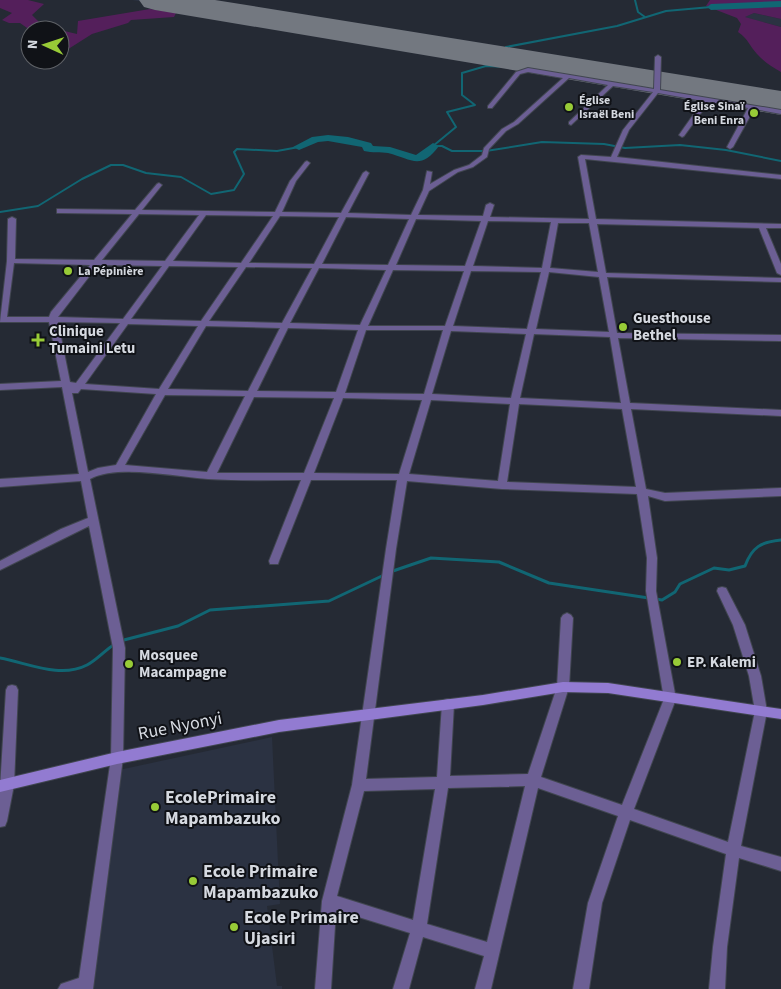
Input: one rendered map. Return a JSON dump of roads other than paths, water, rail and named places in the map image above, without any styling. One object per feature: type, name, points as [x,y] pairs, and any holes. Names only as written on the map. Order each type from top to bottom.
[{"type":"street","points":[[613,159],[626,130],[657,91],[658,57]]},
{"type":"street","points":[[490,107],[521,72],[534,70],[781,112]]},
{"type":"street","points":[[426,190],[456,171],[471,166],[486,156],[486,150],[504,130],[516,123],[568,76]]},
{"type":"street","points":[[572,123],[612,84]]},
{"type":"street","points":[[682,135],[707,100]]},
{"type":"street","points":[[730,147],[752,107]]},
{"type":"street","points":[[580,989],[595,903],[626,813],[670,699],[651,590],[652,558],[641,491],[580,157],[781,177]]},
{"type":"street","points":[[119,468],[162,392],[204,324],[277,216],[293,182],[307,163]]},
{"type":"street","points":[[274,561],[339,396],[363,328],[415,218],[426,190],[429,172]]},
{"type":"street","points":[[210,476],[251,393],[366,173]]},
{"type":"street","points":[[66,989],[85,987],[117,758],[118,643],[86,477],[64,384],[53,319],[54,314],[95,262],[159,185]]},
{"type":"street","points":[[323,989],[329,901],[359,785],[387,576],[403,477],[448,328],[490,205]]},
{"type":"street","points":[[60,212],[277,216],[345,215],[781,226]]},
{"type":"street","points":[[69,403],[78,386],[203,214]]},
{"type":"street","points":[[12,219],[11,257],[2,320],[53,319],[363,328],[448,328],[613,335],[781,338]]},
{"type":"street","points":[[502,485],[515,401],[530,331],[547,270],[555,220]]},
{"type":"street","points":[[762,226],[781,273]]},
{"type":"street","points":[[0,253],[11,257],[167,265],[547,270],[602,275],[781,280]]},
{"type":"street","points":[[0,387],[64,384],[162,392],[426,397],[781,413]]},
{"type":"street","points":[[0,484],[86,477],[98,472],[119,468],[210,476],[403,477],[502,485],[641,491],[665,497],[781,492]]},
{"type":"street","points":[[0,566],[65,532],[93,520]]},
{"type":"street","points":[[717,989],[720,948],[733,850],[761,711],[755,676],[739,625],[722,591]]},
{"type":"street","points":[[483,989],[533,780],[563,687],[567,618]]},
{"type":"street","name":"Rue Nyonyi","points":[[4,786],[117,758],[279,726],[563,687],[608,688],[670,699],[781,714]]},
{"type":"street","points":[[0,821],[12,690]]},
{"type":"street","points":[[401,989],[419,927],[443,781],[448,704]]},
{"type":"street","points":[[359,785],[443,781],[533,780],[733,850],[781,864]]},
{"type":"street","points":[[329,901],[419,927],[492,951]]},
{"type":"waterway","points":[[635,0],[638,12],[645,17]]},
{"type":"waterway","points":[[711,7],[781,4]]},
{"type":"waterway","points":[[506,47],[617,26],[666,11],[711,7]]},
{"type":"waterway","points":[[433,146],[456,127],[447,112],[475,105],[462,95],[462,73],[486,66],[529,68]]},
{"type":"waterway","points":[[299,147],[316,139],[328,138],[348,140],[367,145],[368,149],[390,150],[407,157],[416,158],[423,156],[433,146]]},
{"type":"waterway","points":[[434,146],[442,146],[452,151],[486,151],[542,142],[604,144],[625,148],[680,145],[726,150],[781,161]]},
{"type":"waterway","points":[[0,212],[38,206],[82,179],[111,165],[123,165],[146,173],[181,177],[211,194],[234,190],[244,174],[234,152],[237,149],[277,151],[299,147]]},
{"type":"waterway","points":[[390,572],[431,558],[499,562],[549,583],[662,600],[675,592],[680,584],[714,568],[729,570],[745,566],[751,554],[758,547],[768,542],[781,540]]},
{"type":"waterway","points":[[120,641],[178,626],[210,610],[329,601],[384,575]]},
{"type":"waterway","points":[[0,658],[44,669],[66,671],[87,665],[115,644]]},
{"type":"place","name":"Église Israël Beni","points":[[569,107]]},
{"type":"place","name":"Église Sinaï Beni Enra","points":[[754,113]]},
{"type":"place","name":"La Pépinière","points":[[68,271]]},
{"type":"place","name":"Guesthouse Bethel","points":[[623,327]]},
{"type":"place","name":"Clinique Tumaini Letu","points":[[38,340]]},
{"type":"place","name":"EP. Kalemi","points":[[677,662]]},
{"type":"place","name":"Mosquee Macampagne","points":[[129,664]]},
{"type":"place","name":"EcolePrimaire Mapambazuko","points":[[155,807]]},
{"type":"place","name":"Ecole Primaire Mapambazuko","points":[[193,881]]},
{"type":"place","name":"Ecole Primaire Ujasiri","points":[[234,927]]}]
